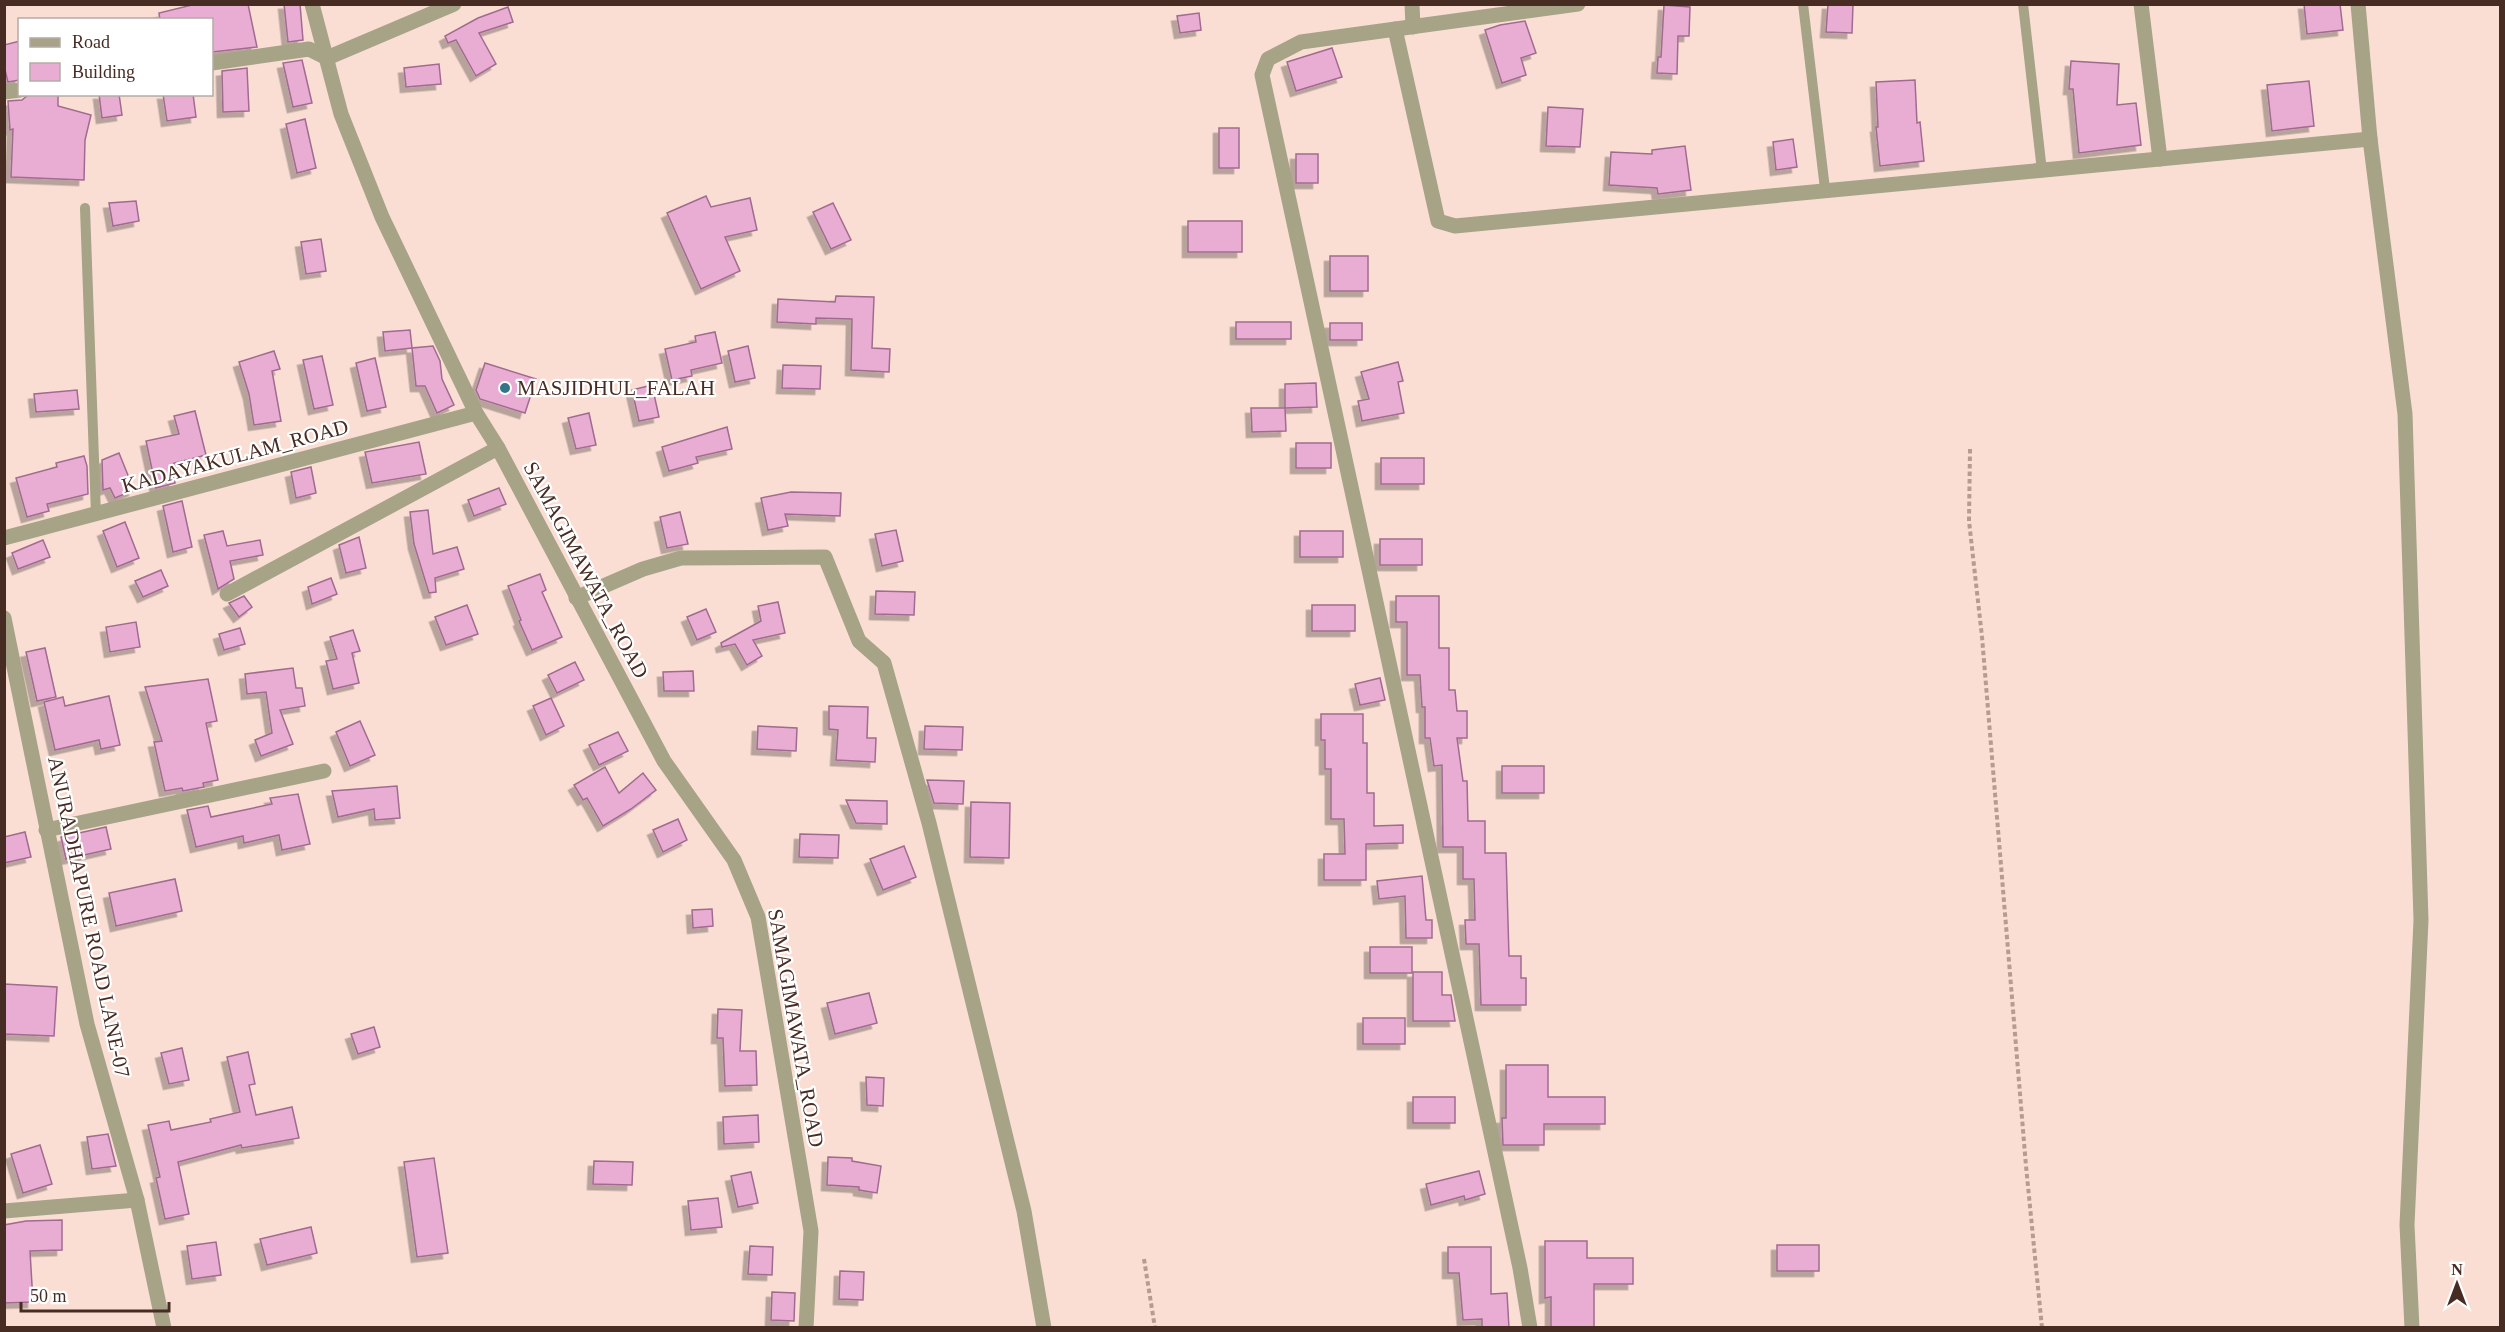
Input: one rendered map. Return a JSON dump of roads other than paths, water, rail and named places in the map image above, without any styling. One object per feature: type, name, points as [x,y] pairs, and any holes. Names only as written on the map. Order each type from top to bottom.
[{"type":"street","name":"SAMAGIMAWATA_ROAD","points":[[312,4],[341,114],[381,217],[476,413],[498,448],[664,761],[734,860],[758,917],[811,1231],[806,1328]]},
{"type":"street","points":[[213,63],[309,49],[327,58],[454,4]]},
{"type":"street","points":[[1412,4],[1413,27]]},
{"type":"street","points":[[1530,1328],[1520,1268],[1262,75],[1268,59],[1301,42],[1578,4]]},
{"type":"street","points":[[2141,4],[2160,159]]},
{"type":"street","points":[[2358,4],[2370,139],[2406,426],[2421,920],[2407,1225],[2412,1328]]},
{"type":"street","points":[[1395,29],[1438,221],[1455,226],[1703,204],[1825,189],[2042,171],[2370,139]]},
{"type":"street","name":"KADAYAKULAM_ROAD","points":[[4,538],[476,413]]},
{"type":"street","points":[[227,594],[498,448]]},
{"type":"street","points":[[576,598],[643,569],[681,558],[825,557],[859,641],[884,663],[926,812],[1024,1211],[1044,1328]]},
{"type":"street","name":"ANURADHAPURE ROAD LANE-07","points":[[4,618],[14,656],[46,830],[87,1024],[137,1200],[164,1328]]},
{"type":"street","points":[[46,830],[324,771]]},
{"type":"street","points":[[4,1211],[137,1200]]},
{"type":"lane","points":[[1803,4],[1825,189]]},
{"type":"lane","points":[[2023,4],[2042,171]]},
{"type":"lane","points":[[85,208],[96,515]]},
{"type":"place","name":"MASJIDHUL_FALAH","points":[[505,388]]}]
